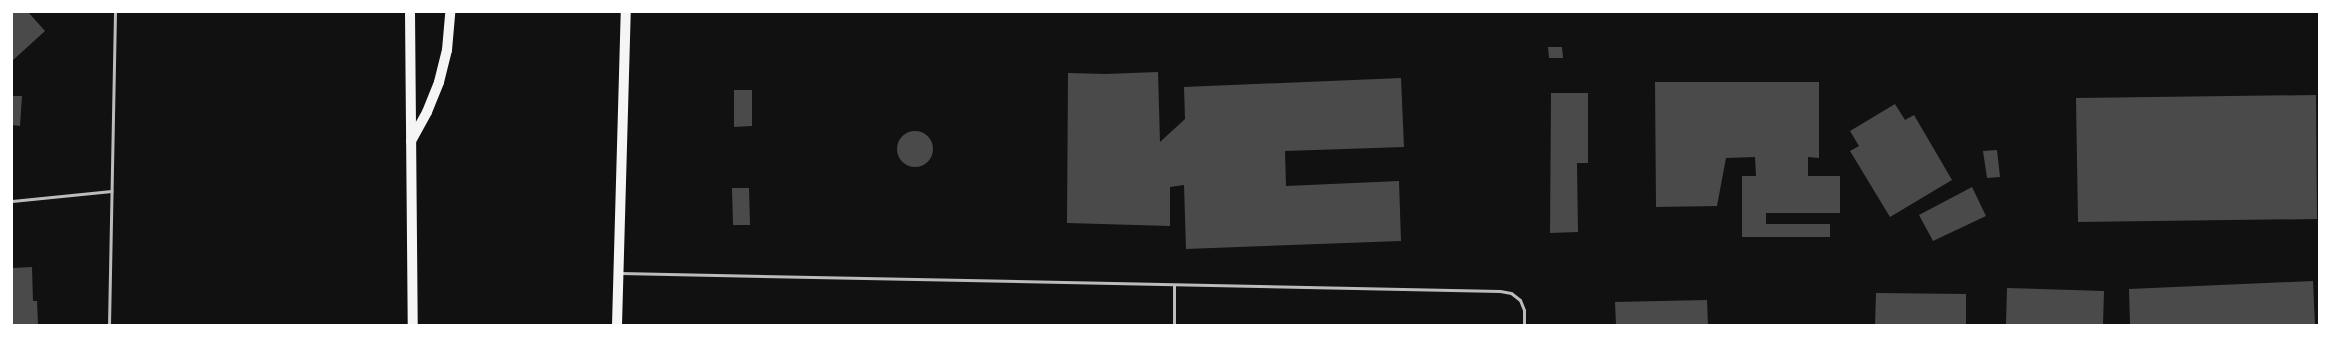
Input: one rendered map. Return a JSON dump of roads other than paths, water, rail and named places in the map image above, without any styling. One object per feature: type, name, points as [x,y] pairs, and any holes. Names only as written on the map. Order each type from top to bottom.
[{"type":"main road","points":[[410,12],[413,325]]},
{"type":"main road","points":[[411,142],[427,112],[439,82],[447,50],[450,12]]},
{"type":"main road","points":[[617,325],[626,12]]},
{"type":"lane","points":[[109,325],[115,12]]},
{"type":"lane","points":[[12,201],[112,191]]},
{"type":"lane","points":[[618,273],[1500,291],[1511,293],[1520,300],[1524,310],[1524,325]]},
{"type":"lane","points":[[1174,285],[1174,325]]}]
